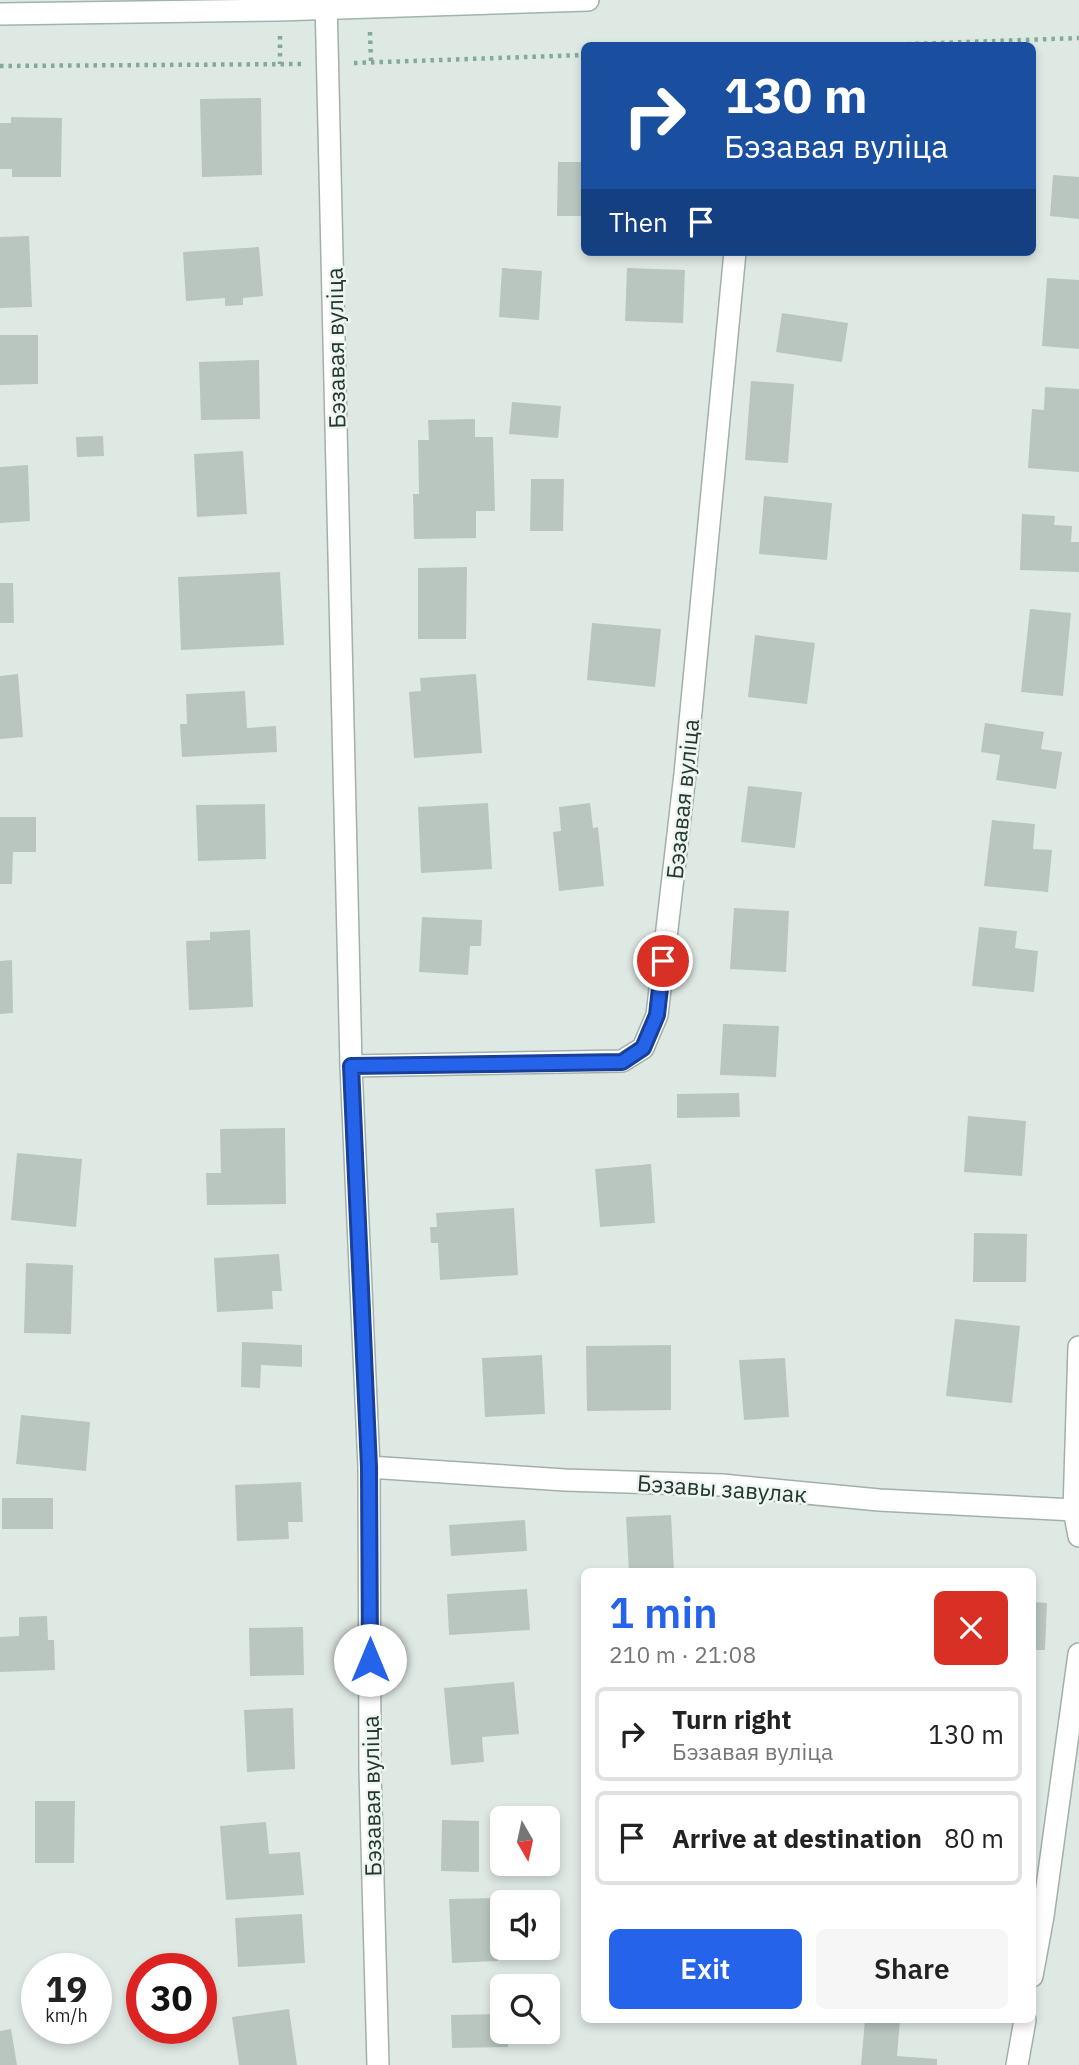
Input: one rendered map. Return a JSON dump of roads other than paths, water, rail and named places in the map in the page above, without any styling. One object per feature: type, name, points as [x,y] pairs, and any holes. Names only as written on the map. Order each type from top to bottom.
[{"type":"street","points":[[0,14],[326,4],[589,0]]},
{"type":"street","name":"Бэзавая вуліца","points":[[326,4],[351,1066],[369,1467],[370,1770],[378,2065]]},
{"type":"street","name":"Бэзавая вуліца","points":[[351,1066],[622,1062],[643,1048],[657,1015],[685,774],[735,256]]},
{"type":"street","points":[[1079,1347],[1074,1510],[1079,1536]]},
{"type":"street","name":"Бэзавы завулак","points":[[369,1467],[565,1480],[722,1485],[879,1500],[1074,1510]]},
{"type":"street","points":[[1036,1954],[1079,1654]]},
{"type":"street","points":[[1017,2065],[1024,2023]]}]
